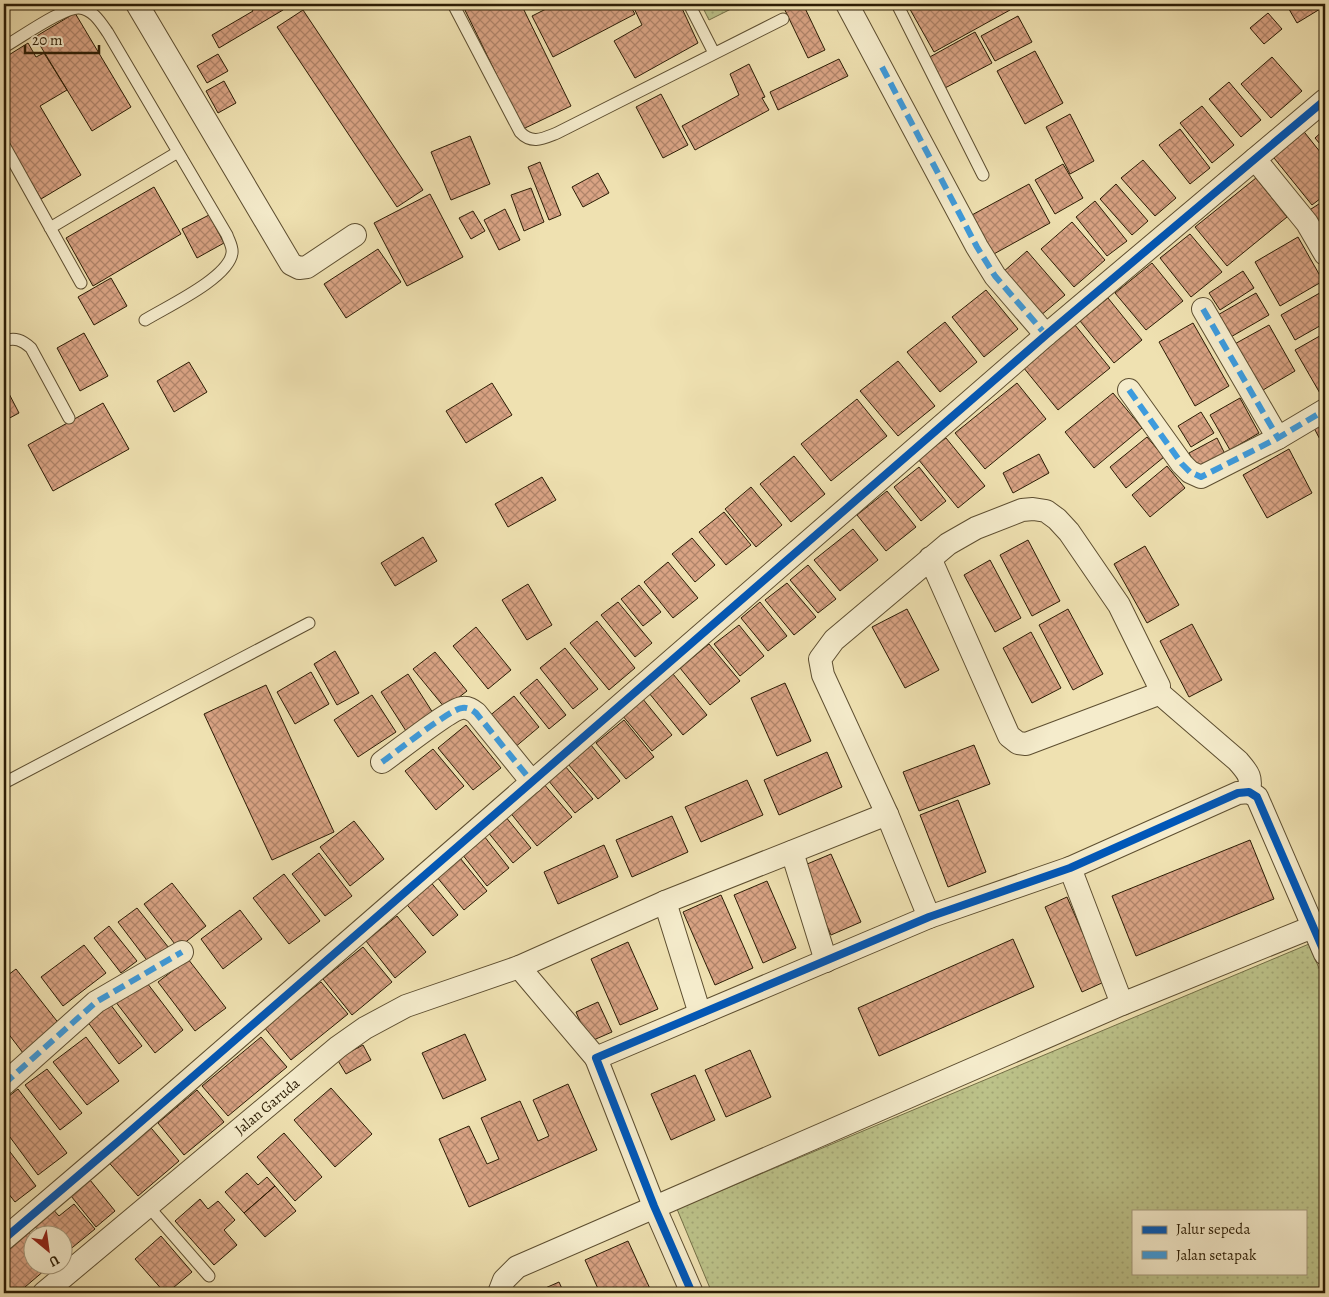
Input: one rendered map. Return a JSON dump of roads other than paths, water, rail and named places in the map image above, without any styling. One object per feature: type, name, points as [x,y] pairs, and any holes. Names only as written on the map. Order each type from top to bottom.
[{"type":"street","points":[[137,4],[290,264],[298,268],[307,267],[355,235]]},
{"type":"street","points":[[847,4],[977,247],[1000,283],[1046,335]]},
{"type":"street","points":[[4,1238],[120,1140],[1046,335],[1325,100]]},
{"type":"street","points":[[1255,159],[1307,223],[1325,254]]},
{"type":"street","points":[[1203,309],[1278,438]]},
{"type":"street","points":[[1129,390],[1182,464],[1196,475],[1201,476],[1207,475],[1278,438],[1325,410]]},
{"type":"street","points":[[929,917],[887,814],[823,675],[820,659],[834,640],[930,558],[948,544],[976,528],[1022,510],[1046,511],[1057,519],[1069,532],[1119,605],[1159,686],[1158,692],[1153,696],[1026,744],[1018,743],[1009,736],[930,558]]},
{"type":"street","points":[[1158,692],[1238,761],[1251,780],[1249,792]]},
{"type":"street","points":[[382,762],[456,710],[469,708],[476,713],[532,782]]},
{"type":"street","points":[[596,1058],[929,917],[1070,868],[1238,793],[1249,792],[1257,797],[1319,924],[1325,954]]},
{"type":"street","name":"Jalan Garuda","points":[[44,1293],[338,1048],[365,1028],[406,1006],[520,967],[665,902],[887,814]]},
{"type":"street","points":[[792,852],[826,961]]},
{"type":"street","points":[[1070,868],[1122,1004]]},
{"type":"street","points":[[665,902],[700,1014]]},
{"type":"street","points":[[499,1293],[504,1280],[517,1267],[1122,1004],[1319,924]]},
{"type":"street","points":[[4,1084],[96,1002],[182,952]]},
{"type":"street","points":[[520,967],[596,1058],[654,1206],[692,1293]]},
{"type":"lane","points":[[453,4],[520,132],[534,140],[540,140],[557,133],[714,52],[783,19]]},
{"type":"lane","points":[[689,4],[714,52]]},
{"type":"lane","points":[[897,4],[983,175]]},
{"type":"lane","points":[[4,47],[66,11],[79,8],[99,19],[227,235],[232,253],[223,272],[145,320]]},
{"type":"lane","points":[[4,145],[81,283]]},
{"type":"lane","points":[[50,228],[178,152]]},
{"type":"lane","points":[[4,342],[10,339],[17,339],[31,348],[69,418]]},
{"type":"lane","points":[[4,783],[309,623]]},
{"type":"lane","points":[[148,1206],[209,1276]]}]
